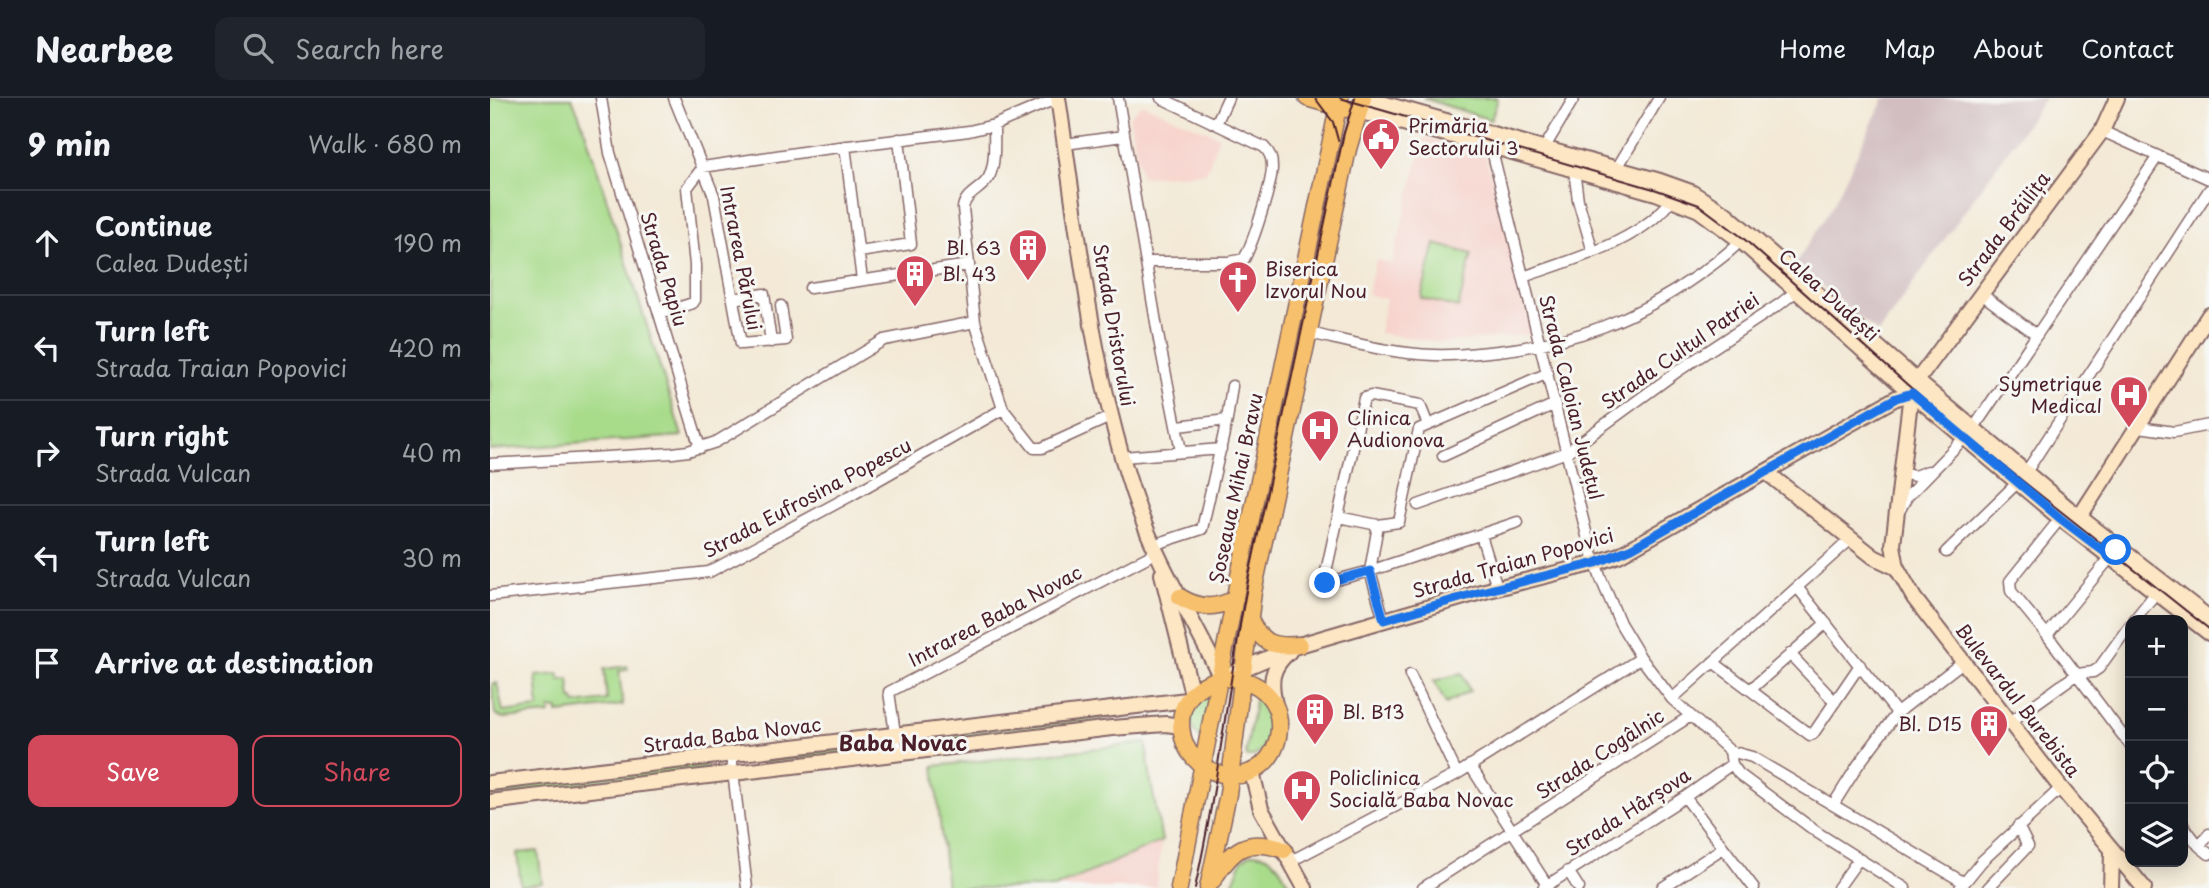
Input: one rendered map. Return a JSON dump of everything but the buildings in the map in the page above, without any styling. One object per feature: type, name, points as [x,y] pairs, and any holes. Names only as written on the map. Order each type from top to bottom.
[{"type":"main road","name":"Strada Dristorului","points":[[1058,98],[1096,348],[1111,417],[1140,511],[1155,548],[1221,678]]},
{"type":"main road","points":[[1307,98],[1338,103],[1361,102]]},
{"type":"main road","name":"Strada Brăilița","points":[[1914,387],[1980,293],[2102,131],[2117,98]]},
{"type":"main road","name":"Șoseaua Mihai Bravu","points":[[1208,888],[1231,776],[1256,576],[1361,102]]},
{"type":"main road","name":"Calea Dudești","points":[[1361,102],[1675,193],[1744,236],[1914,387],[2070,518],[2160,588],[2209,634]]},
{"type":"main road","name":"Șoseaua Mihai Bravu","points":[[1179,888],[1235,599],[1338,103]]},
{"type":"main road","points":[[1330,138],[1350,143]]},
{"type":"main road","name":"Calea Dudești","points":[[1541,154],[1574,170],[1613,175]]},
{"type":"main road","points":[[2070,518],[2139,427],[2209,315]]},
{"type":"main road","name":"Strada Traian Popovici","points":[[1243,673],[1278,652],[1299,645],[1497,587],[1596,563],[1632,548],[1914,387]]},
{"type":"main road","name":"Bulevardul Burebista","points":[[1914,387],[1894,520],[1893,545],[1897,568],[1910,592],[2010,722],[2112,853],[2144,888]]},
{"type":"main road","points":[[1766,472],[1881,562],[1897,568]]},
{"type":"main road","points":[[1868,552],[1893,545]]},
{"type":"main road","name":"Strada Dristorului","points":[[1155,548],[1190,697]]},
{"type":"main road","name":"Calea Dudești","points":[[2160,588],[2209,618]]},
{"type":"main road","points":[[1180,597],[1193,605],[1206,607],[1214,607],[1235,599]]},
{"type":"main road","points":[[1250,620],[1263,639],[1273,645],[1299,645]]},
{"type":"main road","name":"Strada Traian Popovici","points":[[1275,705],[1271,690],[1273,672],[1281,659],[1299,645]]},
{"type":"main road","points":[[1243,673],[1275,705],[1280,723],[1275,746],[1269,757],[1252,772],[1231,776],[1202,766],[1188,750],[1181,726],[1190,697],[1210,682],[1221,678],[1243,673]]},
{"type":"main road","name":"Strada Baba Novac","points":[[490,783],[1190,697]]},
{"type":"main road","name":"Strada Baba Novac","points":[[490,802],[1112,728],[1166,724],[1181,726]]},
{"type":"main road","points":[[1252,772],[1261,808],[1305,888]]},
{"type":"main road","points":[[1208,888],[1230,858],[1248,845],[1265,844],[1288,856]]},
{"type":"main road","points":[[2111,888],[2112,853]]},
{"type":"street","name":"Strada Papiu","points":[[601,98],[610,153],[700,448]]},
{"type":"street","name":"Intrarea Părului","points":[[674,98],[713,196],[741,344],[786,340],[781,306]]},
{"type":"street","points":[[659,314],[693,303],[696,297],[687,188],[703,167],[970,131],[994,125],[1058,98]]},
{"type":"street","points":[[1118,98],[1181,451]]},
{"type":"street","points":[[1147,262],[1244,259],[1271,174],[1272,159],[1264,146],[1161,98]]},
{"type":"street","points":[[1216,124],[1228,98]]},
{"type":"street","points":[[1541,154],[1574,98]]},
{"type":"street","points":[[1613,175],[1659,98]]},
{"type":"street","points":[[994,125],[993,163],[989,178],[965,199],[963,205],[975,322],[1003,409],[1034,448],[1042,448],[1111,417]]},
{"type":"street","points":[[2102,131],[2209,178]]},
{"type":"street","points":[[1065,144],[1124,136]]},
{"type":"street","points":[[859,252],[911,244],[899,139]]},
{"type":"street","name":"Strada Caloian Județul","points":[[1491,139],[1523,277],[1596,563],[1620,623],[1641,657],[1689,717],[1730,751],[1752,757],[1961,885]]},
{"type":"street","points":[[845,146],[862,280]]},
{"type":"street","points":[[1894,520],[1907,497],[1969,434],[2158,156]]},
{"type":"street","points":[[1574,170],[1578,200],[1593,253]]},
{"type":"street","points":[[1946,552],[2021,477],[2209,190]]},
{"type":"street","points":[[1523,277],[1593,253],[1622,238],[1660,214],[1675,193]]},
{"type":"street","points":[[1309,333],[1403,352],[1433,355],[1472,354],[1541,345],[1603,328],[1651,306],[1709,267],[1744,236]]},
{"type":"street","points":[[810,288],[969,265]]},
{"type":"street","name":"Strada Cultul Patriei","points":[[1418,505],[1567,452],[1800,287]]},
{"type":"street","points":[[1980,293],[2037,335]]},
{"type":"street","points":[[733,299],[764,295],[771,342]]},
{"type":"street","points":[[490,464],[673,453],[700,448],[731,434],[884,340],[975,322]]},
{"type":"street","points":[[1338,517],[1378,525],[1399,522],[1418,431],[1548,373]]},
{"type":"street","points":[[1155,548],[1202,529],[1221,449],[1232,386]]},
{"type":"street","points":[[1428,425],[1423,408],[1415,403],[1371,396],[1364,398],[1324,581],[1328,583],[1370,571],[1518,522]]},
{"type":"street","points":[[1443,456],[1555,404]]},
{"type":"street","name":"Strada Eufrosina Popescu","points":[[490,596],[709,572],[1003,409]]},
{"type":"street","points":[[1178,426],[1227,420]]},
{"type":"street","points":[[2139,427],[2174,432],[2209,425]]},
{"type":"street","points":[[1123,457],[1221,449]]},
{"type":"street","points":[[1901,473],[1919,475],[1935,467]]},
{"type":"street","points":[[2070,518],[2010,581],[2011,591],[2127,741]]},
{"type":"street","points":[[1378,525],[1370,571],[1384,620]]},
{"type":"street","points":[[1481,535],[1497,587]]},
{"type":"street","points":[[1672,699],[1851,539]]},
{"type":"street","name":"Intrarea Baba Novac","points":[[896,735],[889,692],[1155,548]]},
{"type":"street","points":[[2047,635],[2115,552]]},
{"type":"street","points":[[1797,587],[1897,713]]},
{"type":"street","points":[[2138,615],[2160,588]]},
{"type":"street","points":[[1749,690],[1826,623]]},
{"type":"street","points":[[2010,722],[2077,674],[2093,672],[2099,668],[2125,632]]},
{"type":"street","points":[[1790,654],[1835,702]]},
{"type":"street","points":[[1288,856],[1457,774],[1641,657]]},
{"type":"street","points":[[1833,806],[1858,765],[1897,713],[1964,661]]},
{"type":"street","points":[[1713,662],[1810,735],[1860,665]]},
{"type":"street","points":[[1410,675],[1457,774]]},
{"type":"street","name":"Strada Cogâlnic","points":[[1423,888],[1689,717]]},
{"type":"street","points":[[896,735],[898,754]]},
{"type":"street","points":[[1730,751],[1732,764],[1740,774],[1797,818],[1905,888]]},
{"type":"street","points":[[731,755],[747,888]]},
{"type":"street","name":"Strada Hârșova","points":[[1545,886],[1732,764]]},
{"type":"street","points":[[1471,765],[1545,886]]},
{"type":"street","points":[[1961,885],[1982,861],[2061,788]]},
{"type":"street","points":[[1685,797],[1754,888]]},
{"type":"street","points":[[1988,888],[2028,846],[2018,827]]},
{"type":"street","points":[[2188,832],[2209,854]]},
{"type":"street","points":[[2199,846],[2209,834]]},
{"type":"street","points":[[1662,888],[1723,848]]},
{"type":"street","points":[[1838,888],[1858,860]]},
{"type":"street","points":[[1568,871],[1579,888]]},
{"type":"shaded area","points":[[1884,98],[2045,98],[1878,333],[1795,264],[1833,205]]},
{"type":"shaded area","points":[[1142,104],[1219,136],[1206,173],[1141,177],[1129,117]]},
{"type":"shaded area","points":[[1424,137],[1485,154],[1531,330],[1528,334],[1444,343],[1379,333],[1386,299],[1367,294],[1376,260],[1392,264]]},
{"type":"shaded area","points":[[1162,841],[1156,888],[1054,888]]},
{"type":"green space","points":[[490,98],[572,98],[583,125],[682,436],[490,450]]},
{"type":"green space","points":[[1423,98],[1498,98],[1491,120]]},
{"type":"green space","points":[[1435,244],[1472,254],[1458,308],[1421,298]]},
{"type":"green space","points":[[627,666],[628,670],[619,671],[623,705],[558,713],[558,709],[550,709],[550,714],[503,718],[495,714],[492,684],[497,683],[503,712],[539,708],[536,676],[559,674],[560,680],[569,679],[571,699],[574,699],[575,704],[607,700],[604,669]]},
{"type":"green space","points":[[1462,673],[1470,691],[1446,704],[1434,681]]},
{"type":"green space","points":[[1212,691],[1200,738],[1191,725],[1190,718],[1199,700]]},
{"type":"green space","points":[[1256,695],[1267,709],[1267,739],[1260,752],[1247,757],[1246,753]]},
{"type":"green space","points":[[1102,716],[1099,720],[1102,724],[910,745],[905,739]]},
{"type":"green space","points":[[889,741],[886,743],[887,749],[763,763],[763,759],[758,757]]},
{"type":"green space","points":[[1146,743],[1162,841],[1054,888],[947,888],[934,766]]},
{"type":"green space","points":[[707,762],[705,770],[490,797],[490,788]]},
{"type":"green space","points":[[538,851],[542,883],[521,886],[517,853]]},
{"type":"green space","points":[[1252,853],[1272,859],[1291,888],[1231,888],[1242,860]]},
{"type":"tram line","points":[[1315,98],[1333,122],[1338,140]]},
{"type":"tram line","points":[[1340,98],[1657,190],[1699,205],[1743,238],[1957,429],[2209,629]]},
{"type":"tram line","points":[[1195,888],[1248,581],[1344,133],[1355,98]]},
{"type":"place","name":"Primăria Sectorului 3","points":[[1381,171]]},
{"type":"place","name":"Bl. 63","points":[[1028,282]]},
{"type":"place","name":"Bl. 43","points":[[915,308]]},
{"type":"place","name":"Biserica Izvorul Nou","points":[[1238,314]]},
{"type":"place","name":"Symetrique Medical","points":[[2129,429]]},
{"type":"place","name":"Clinica Audionova","points":[[1320,463]]},
{"type":"place","name":"Bl. B13","points":[[1315,746]]},
{"type":"place","name":"Bl. D15","points":[[1989,758]]},
{"type":"place","name":"Policlinica Socială Baba Novac","points":[[1302,823]]},
{"type":"district","name":"Baba Novac","points":[[903,744]]},
{"type":"route","points":[[1325,583],[1370,571],[1384,620],[1602,561],[1632,548],[1896,398],[1912,393],[2061,519],[2111,557],[2116,550]]}]
